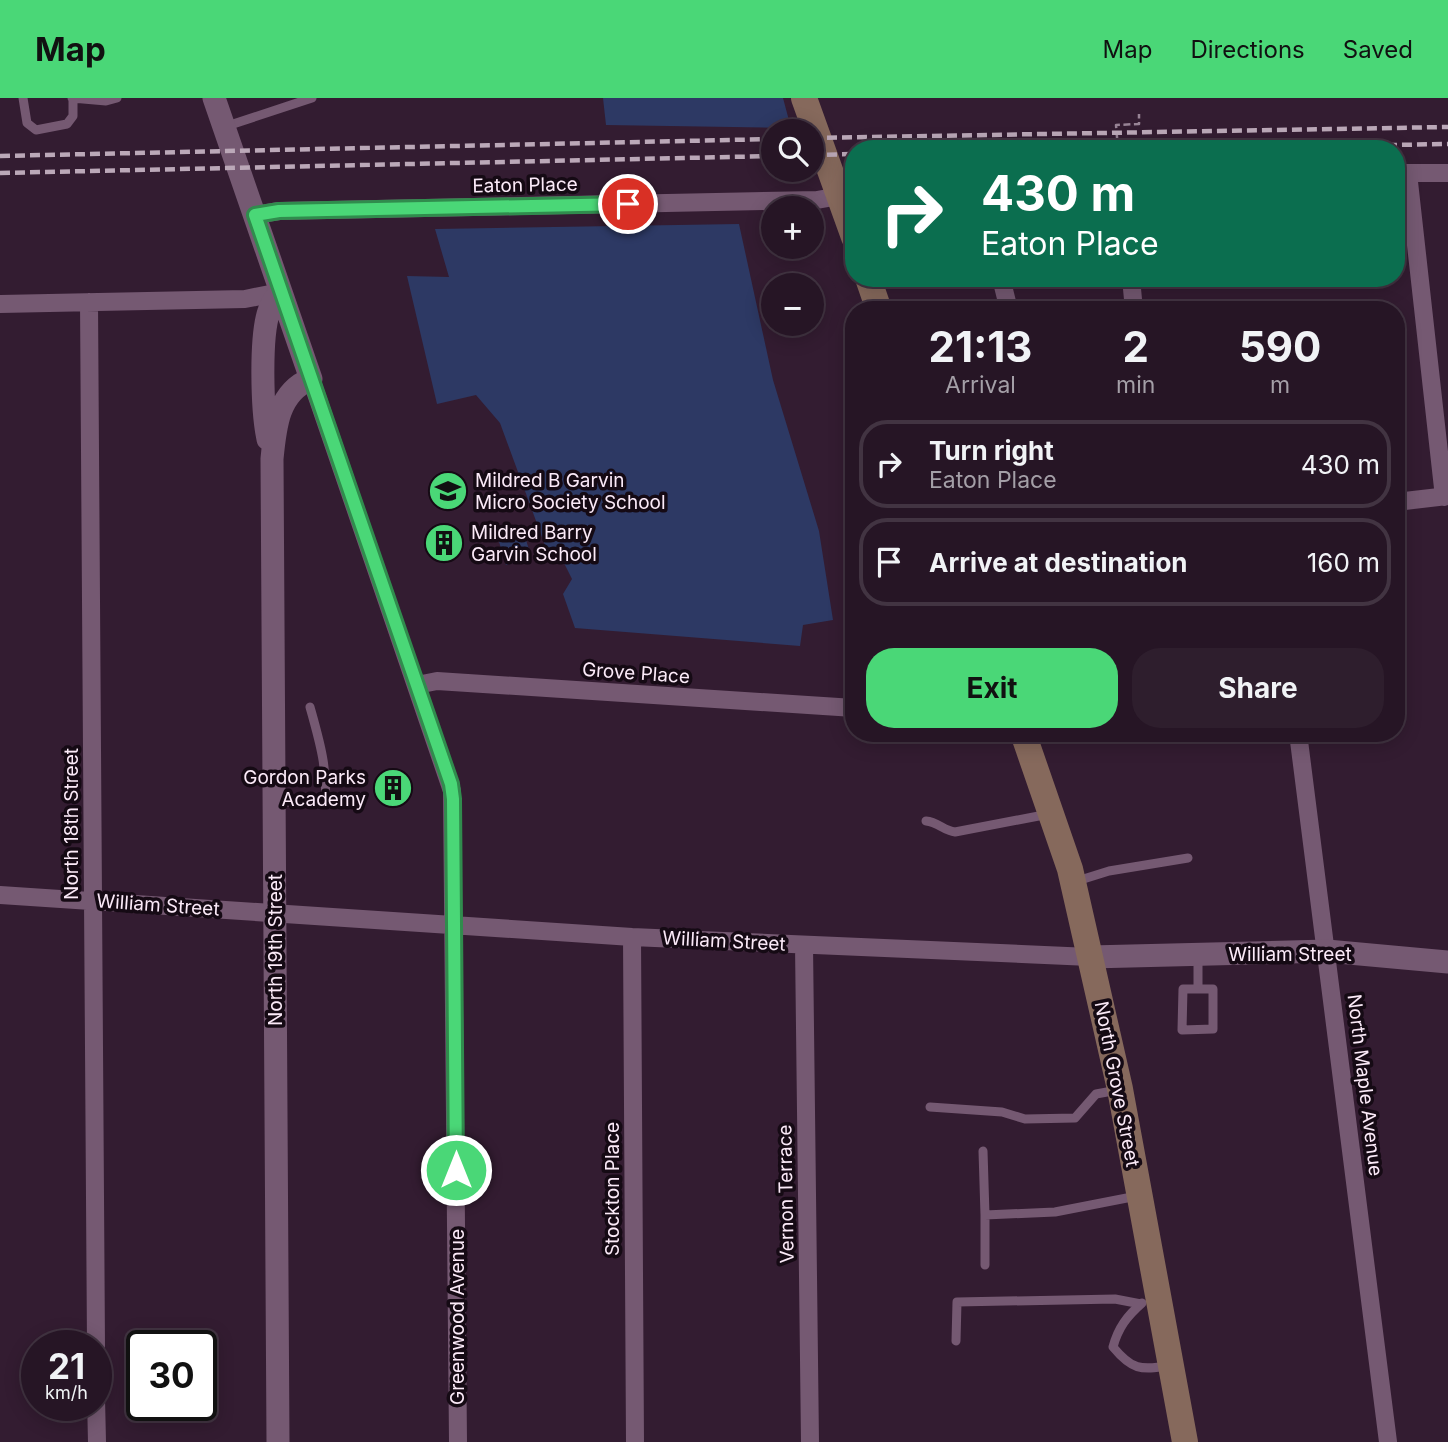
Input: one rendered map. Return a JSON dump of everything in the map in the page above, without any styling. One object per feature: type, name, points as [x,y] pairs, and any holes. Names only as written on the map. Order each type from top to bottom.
[{"type":"main road","points":[[804,98],[845,212]]},
{"type":"main road","name":"North Grove Street","points":[[1026,742],[1073,882],[1120,1089],[1139,1196],[1149,1298],[1171,1366],[1185,1442]]},
{"type":"street","name":"Greenwood Avenue","points":[[214,98],[452,791],[458,1442]]},
{"type":"street","points":[[1405,173],[1448,173]]},
{"type":"street","name":"Eaton Place","points":[[255,215],[279,211],[817,200],[839,195]]},
{"type":"street","points":[[1405,195],[1446,496],[1405,501]]},
{"type":"street","points":[[0,304],[245,299],[280,292]]},
{"type":"street","name":"North 19th Street","points":[[278,1442],[272,459],[264,404],[265,328],[271,304],[280,292]]},
{"type":"street","name":"North 18th Street","points":[[89,302],[96,1330]]},
{"type":"street","name":"North 19th Street","points":[[272,459],[278,418],[285,399],[296,386],[310,379]]},
{"type":"street","name":"Grove Place","points":[[416,685],[437,681],[845,707]]},
{"type":"street","name":"North Maple Avenue","points":[[1299,742],[1388,1442]]},
{"type":"street","name":"William Street","points":[[0,895],[632,937],[804,945],[1090,957],[1327,951],[1448,962]]},
{"type":"street","name":"Stockton Place","points":[[632,937],[635,1442]]},
{"type":"street","name":"Vernon Terrace","points":[[804,945],[810,1442]]},
{"type":"street","points":[[97,1421],[97,1442]]},
{"type":"lane","points":[[23,98],[27,123],[36,130],[67,124],[74,116],[73,98],[106,101],[117,98]]},
{"type":"lane","points":[[224,127],[313,98]]},
{"type":"lane","points":[[274,802],[325,803],[327,782],[321,744],[310,707]]},
{"type":"lane","points":[[926,821],[955,832],[1051,814]]},
{"type":"lane","points":[[1073,882],[1109,871],[1188,858]]},
{"type":"lane","points":[[1198,954],[1198,989]]},
{"type":"lane","points":[[1183,989],[1198,989],[1213,989],[1213,1030],[1182,1030],[1183,989]]},
{"type":"lane","points":[[930,1107],[1002,1112],[1025,1119],[1074,1118],[1080,1115],[1091,1097],[1120,1089]]},
{"type":"lane","points":[[983,1151],[985,1265]]},
{"type":"lane","points":[[985,1215],[1055,1212],[1139,1196]]},
{"type":"lane","points":[[956,1341],[957,1302],[1149,1298]]},
{"type":"lane","points":[[1149,1298],[1130,1313],[1118,1330],[1112,1347],[1126,1363],[1143,1370],[1171,1366]]},
{"type":"path","points":[[1117,140],[1116,125],[1139,124],[1139,114]]},
{"type":"shaded area","points":[[603,98],[783,98],[789,119],[761,119],[761,128],[606,125]]},
{"type":"shaded area","points":[[739,224],[761,325],[761,336],[763,336],[773,380],[819,531],[833,620],[803,625],[800,646],[575,628],[563,594],[572,579],[564,563],[550,559],[500,423],[476,395],[437,404],[407,276],[449,277],[435,229]]},
{"type":"shaded area","points":[[522,527],[531,556],[506,565],[497,535]]},
{"type":"railway","points":[[824,138],[1448,127]]},
{"type":"railway","points":[[0,156],[761,139]]},
{"type":"railway","points":[[1405,145],[1448,144]]},
{"type":"railway","points":[[824,155],[845,154]]},
{"type":"railway","points":[[0,173],[761,156]]},
{"type":"place","name":"Mildred B Garvin Micro Society School","points":[[448,491]]},
{"type":"place","name":"Mildred Barry Garvin School","points":[[444,543]]},
{"type":"place","name":"Gordon Parks Academy","points":[[393,788]]},
{"type":"route","points":[[456,1170],[451,784],[255,215],[279,211],[628,204]]}]
